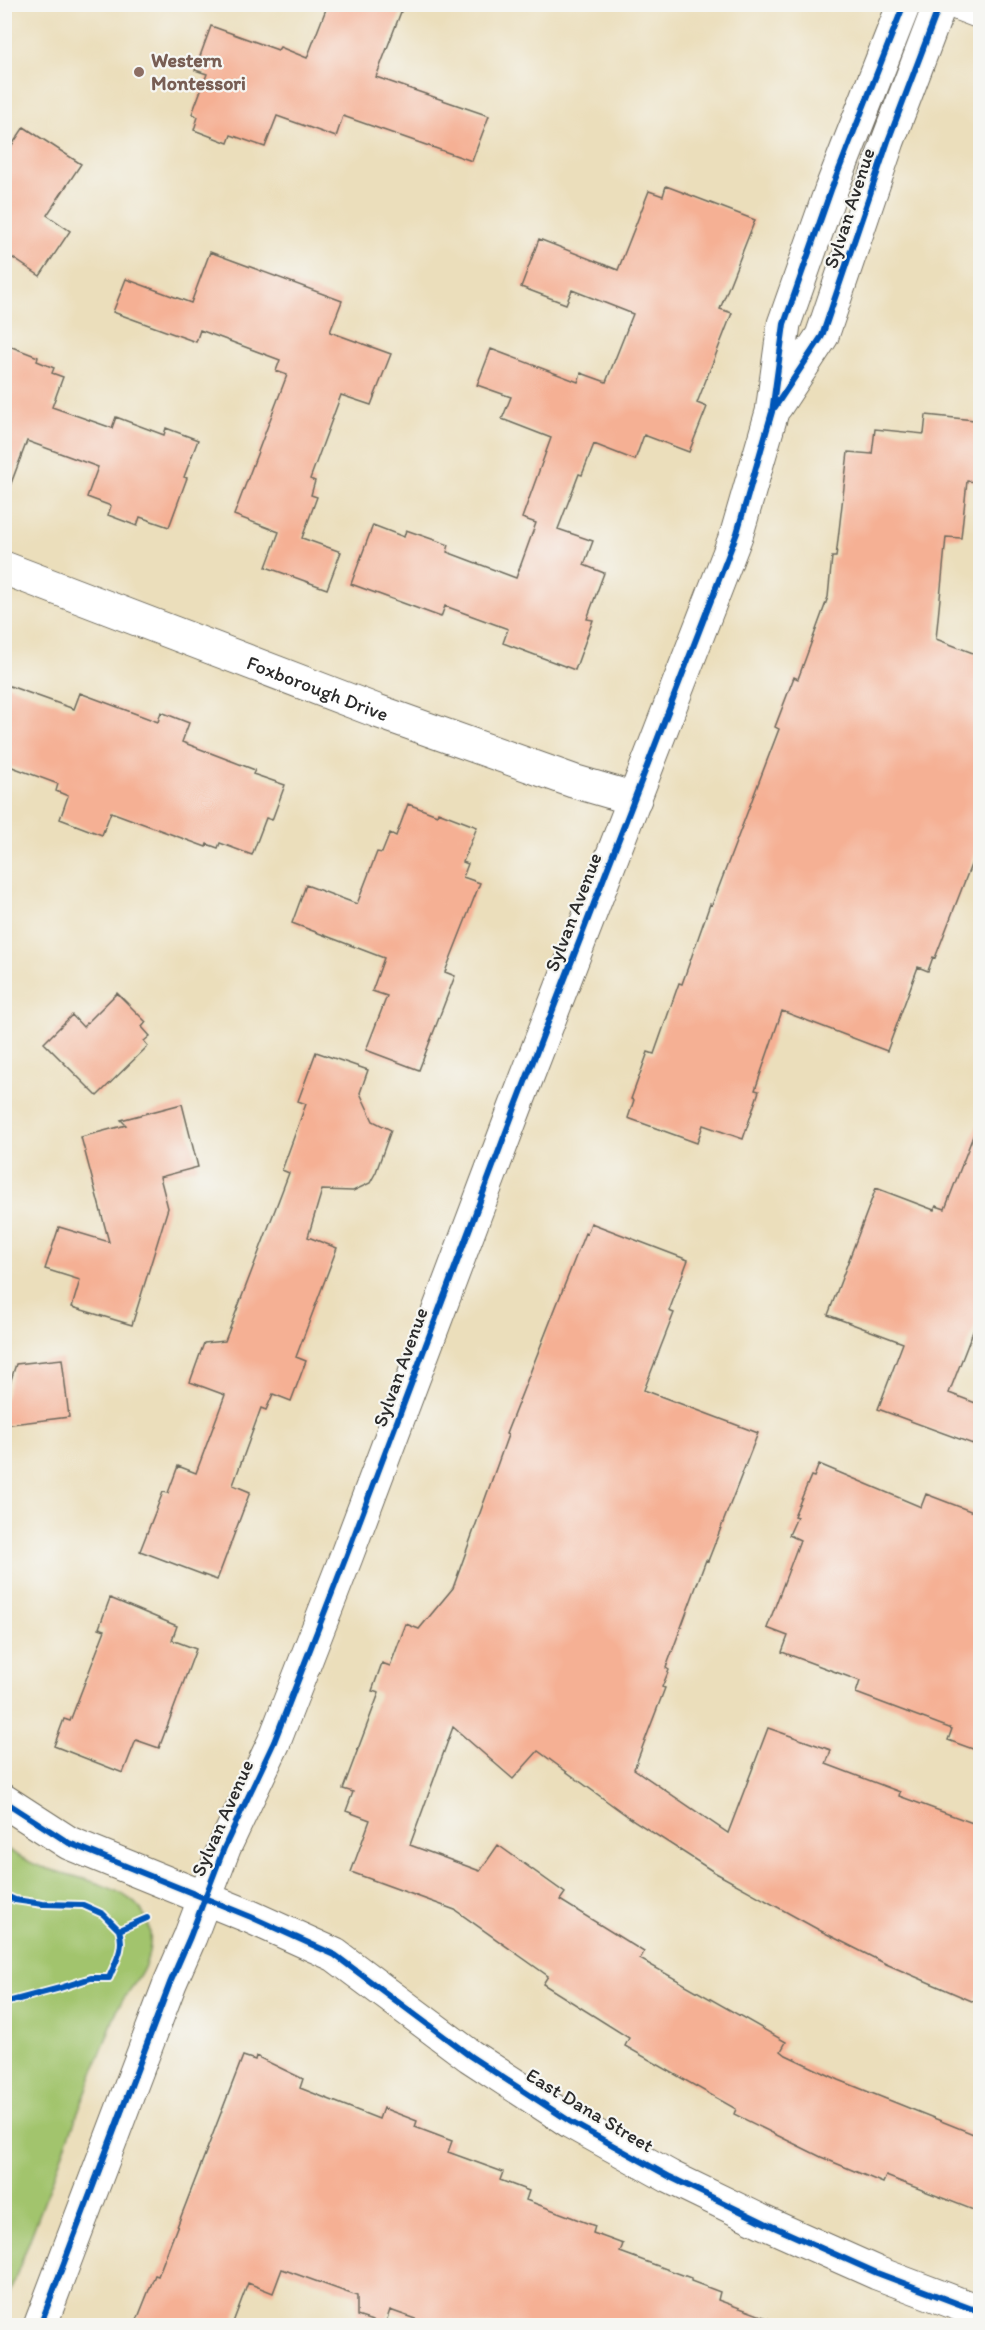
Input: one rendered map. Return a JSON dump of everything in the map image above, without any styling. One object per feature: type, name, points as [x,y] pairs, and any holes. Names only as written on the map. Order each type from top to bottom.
[{"type":"street","name":"Sylvan Avenue","points":[[40,2325],[224,1848],[274,1742],[296,1688],[500,1146],[737,533],[772,412],[783,324],[831,190],[904,4]]},
{"type":"street","name":"Sylvan Avenue","points":[[772,412],[822,336],[888,141],[940,4]]},
{"type":"street","points":[[959,4],[981,12]]},
{"type":"street","name":"Foxborough Drive","points":[[4,568],[377,711],[573,781],[634,799]]},
{"type":"street","name":"East Dana Street","points":[[4,1801],[69,1843],[294,1935],[335,1955],[470,2056],[571,2122],[670,2177],[765,2223],[878,2273],[981,2312]]},
{"type":"green space","points":[[5,1848],[37,1865],[103,1885],[121,1894],[137,1905],[147,1919],[150,1939],[146,1963],[117,2010],[5,2305]]},
{"type":"building","points":[[328,4],[404,4],[376,77],[489,116],[472,161],[343,116],[336,137],[277,116],[265,147],[231,135],[228,143],[194,130],[198,117],[192,114],[207,74],[195,70],[211,26],[278,50],[280,47],[307,58]]},
{"type":"building","points":[[24,127],[81,164],[47,215],[70,231],[40,276],[4,252],[4,157]]},
{"type":"building","points":[[666,186],[755,220],[720,309],[732,313],[697,403],[707,407],[689,452],[644,435],[635,460],[594,444],[582,475],[579,474],[558,529],[593,541],[584,565],[604,573],[587,619],[593,620],[575,670],[503,643],[508,629],[445,606],[441,617],[351,584],[373,525],[404,537],[406,530],[449,545],[447,552],[516,578],[536,523],[522,518],[551,438],[502,419],[511,397],[477,385],[491,349],[578,382],[581,373],[606,382],[633,314],[572,290],[566,304],[521,287],[539,239],[618,270],[649,191],[663,196]]},
{"type":"building","points":[[210,252],[342,301],[330,332],[391,354],[371,405],[341,395],[310,479],[315,481],[311,495],[317,497],[302,538],[341,552],[327,589],[266,567],[279,532],[234,515],[287,375],[276,371],[280,360],[200,330],[196,342],[113,312],[126,279],[191,303]]},
{"type":"building","points":[[4,344],[38,357],[37,361],[54,368],[52,373],[63,377],[52,407],[112,428],[116,417],[164,435],[166,428],[198,440],[169,527],[140,517],[137,526],[108,515],[111,506],[87,497],[98,467],[27,441],[7,494],[4,493]]},
{"type":"building","points":[[926,415],[974,420],[981,438],[977,482],[967,481],[961,538],[946,537],[936,639],[981,656],[981,839],[935,958],[933,957],[928,971],[918,967],[887,1051],[782,1011],[755,1090],[759,1091],[743,1139],[703,1125],[697,1143],[628,1118],[634,1100],[631,1099],[648,1052],[654,1054],[679,983],[682,984],[710,904],[712,905],[779,729],[775,727],[794,677],[798,679],[828,597],[832,557],[836,557],[848,452],[872,454],[875,429],[924,434]]},
{"type":"building","points":[[4,684],[74,709],[80,693],[158,722],[161,712],[189,723],[182,742],[255,770],[253,774],[285,785],[272,820],[266,818],[252,855],[220,843],[218,848],[207,844],[206,847],[111,812],[102,835],[60,819],[68,796],[56,791],[58,784],[4,764]]},
{"type":"building","points":[[408,804],[437,815],[438,812],[477,827],[463,862],[468,864],[463,877],[480,883],[445,972],[455,976],[419,1070],[366,1050],[387,996],[372,991],[384,958],[292,923],[306,885],[357,904],[377,852],[382,853],[390,833],[396,836]]},
{"type":"building","points":[[117,993],[146,1022],[142,1027],[150,1036],[144,1041],[148,1046],[97,1096],[44,1043],[72,1015],[83,1027]]},
{"type":"building","points":[[316,1052],[368,1070],[360,1093],[373,1121],[391,1130],[370,1183],[353,1191],[322,1190],[308,1237],[337,1248],[296,1357],[306,1361],[291,1401],[273,1394],[266,1410],[261,1408],[233,1485],[250,1492],[217,1580],[140,1551],[163,1492],[168,1493],[178,1466],[196,1473],[225,1395],[190,1382],[204,1343],[225,1341],[289,1173],[282,1170],[306,1104],[298,1101]]},
{"type":"building","points":[[182,1104],[198,1167],[160,1177],[168,1208],[132,1325],[72,1307],[80,1280],[45,1269],[59,1227],[109,1242],[81,1137],[126,1125],[121,1120]]},
{"type":"building","points":[[978,1123],[981,1123],[981,1311],[949,1393],[981,1405],[981,1447],[878,1409],[903,1343],[828,1315],[876,1188],[934,1210],[936,1206],[945,1209]]},
{"type":"building","points":[[591,1223],[688,1260],[669,1311],[674,1313],[644,1390],[758,1433],[708,1561],[706,1560],[666,1668],[669,1670],[662,1687],[665,1688],[634,1769],[728,1833],[768,1728],[831,1750],[826,1764],[900,1792],[899,1796],[981,1826],[981,1986],[974,2002],[886,1964],[714,1872],[630,1818],[538,1751],[513,1779],[453,1727],[410,1845],[480,1871],[498,1845],[565,1893],[560,1900],[644,1952],[640,1959],[786,2042],[781,2051],[786,2055],[839,2080],[981,2137],[981,2213],[886,2176],[883,2183],[821,2157],[734,2114],[736,2109],[625,2046],[629,2038],[543,1984],[548,1976],[455,1910],[351,1872],[370,1820],[346,1811],[353,1792],[343,1789],[379,1693],[372,1691],[382,1663],[390,1666],[406,1624],[419,1629],[453,1588],[508,1435],[506,1434],[585,1233],[587,1234]]},
{"type":"building","points":[[62,1359],[69,1417],[4,1425],[4,1402],[16,1364]]},
{"type":"building","points":[[819,1464],[921,1507],[926,1494],[981,1515],[981,1752],[948,1740],[952,1729],[856,1693],[860,1681],[782,1652],[788,1636],[767,1628],[800,1540],[789,1535],[797,1517],[794,1516],[811,1476],[814,1477]]},
{"type":"building","points":[[110,1598],[177,1626],[172,1640],[196,1649],[159,1748],[136,1740],[123,1773],[54,1746],[64,1719],[70,1721],[105,1630],[99,1628]]},
{"type":"building","points":[[243,2056],[255,2060],[256,2056],[303,2079],[300,2088],[379,2119],[383,2108],[417,2121],[415,2127],[452,2141],[448,2152],[503,2172],[500,2180],[529,2191],[526,2200],[595,2226],[593,2233],[623,2244],[620,2252],[691,2278],[691,2281],[720,2292],[718,2300],[778,2322],[777,2325],[432,2325],[390,2310],[385,2325],[357,2316],[357,2296],[282,2269],[273,2293],[248,2283],[232,2325],[135,2325],[155,2275],[158,2276]]},
{"type":"cycle path","points":[[40,2326],[170,1983],[224,1848],[274,1742],[346,1557],[515,1108],[737,533],[772,412],[784,324],[831,190],[904,4]]},
{"type":"cycle path","points":[[775,407],[822,336],[888,141],[940,4]]},
{"type":"cycle path","points":[[4,1801],[69,1843],[251,1917],[335,1955],[470,2056],[571,2122],[670,2177],[877,2273],[980,2312]]},
{"type":"cycle path","points":[[4,1895],[15,1900],[43,1904],[83,1905],[103,1914],[119,1930]]},
{"type":"cycle path","points":[[4,2003],[91,1978],[109,1978],[120,1949],[119,1930],[147,1918]]},
{"type":"place","name":"Western Montessori","points":[[139,72]]}]
